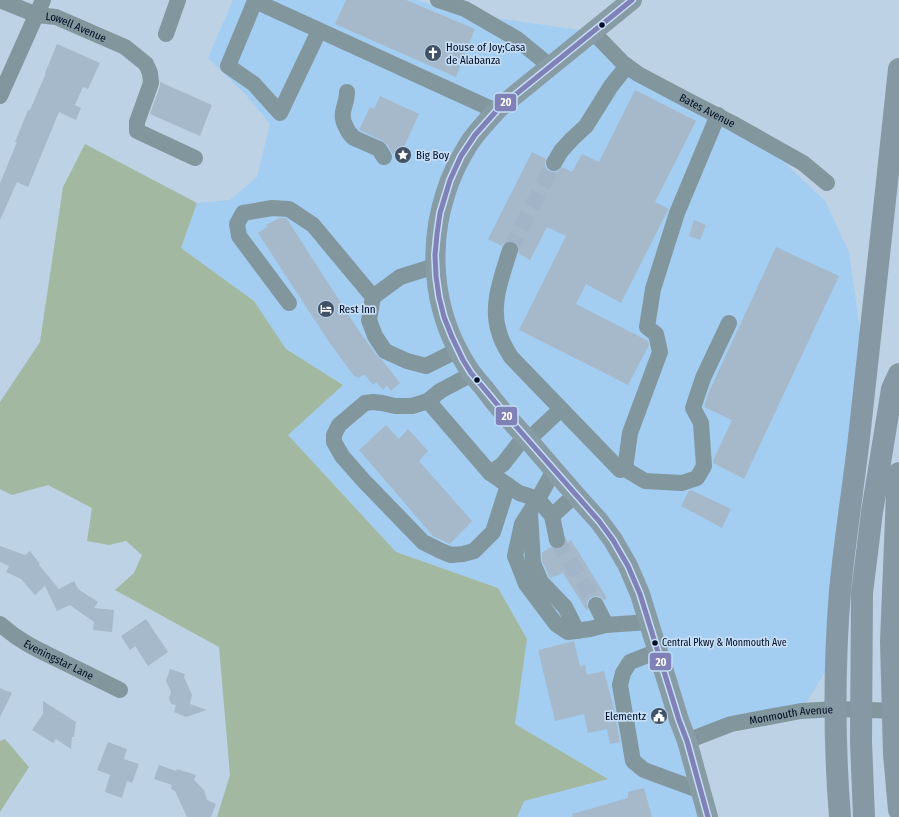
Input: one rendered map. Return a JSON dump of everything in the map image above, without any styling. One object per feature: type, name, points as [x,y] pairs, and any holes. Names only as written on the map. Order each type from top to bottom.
[{"type":"highway","points":[[840,817],[836,734],[836,671],[840,591],[861,422],[899,68]]},
{"type":"highway","points":[[864,817],[861,742],[862,593],[872,512],[892,389],[899,374]]},
{"type":"highway","points":[[899,473],[891,642],[894,754],[899,810]]},
{"type":"main road","points":[[632,0],[496,111],[483,125],[469,144],[454,170],[446,192],[439,214],[436,237],[435,266],[443,313],[458,350],[472,374],[495,403],[599,521],[628,566],[640,594],[679,720],[687,741],[701,791],[704,816]]},
{"type":"street","name":"Lowell Avenue","points":[[0,0],[36,15],[56,17],[125,47],[146,64],[150,73],[151,83],[137,122],[137,131],[195,158]]},
{"type":"street","points":[[0,96],[43,0]]},
{"type":"street","points":[[166,34],[178,0]]},
{"type":"street","points":[[438,0],[466,9],[517,39],[550,66]]},
{"type":"street","points":[[319,31],[280,113],[254,84],[228,66],[255,1],[496,111]]},
{"type":"street","name":"Bates Avenue","points":[[593,32],[623,63],[638,74],[718,115],[803,164],[827,183]]},
{"type":"street","points":[[554,163],[561,151],[586,126],[627,66]]},
{"type":"street","points":[[347,92],[347,100],[342,116],[350,135],[379,149],[384,157]]},
{"type":"street","points":[[625,469],[630,433],[660,352],[656,334],[647,327],[653,289],[677,213],[718,115]]},
{"type":"street","points":[[288,303],[238,236],[237,224],[244,213],[272,208],[289,209],[313,226],[373,297]]},
{"type":"street","points":[[510,250],[499,285],[496,321],[504,345],[511,357],[620,470],[625,469],[645,481],[682,483],[697,478],[704,466],[701,423],[693,408],[703,378],[729,323]]},
{"type":"street","points":[[435,266],[400,277],[373,297],[369,320],[374,336],[385,351],[407,361],[426,366],[458,350]]},
{"type":"street","points":[[472,374],[440,391],[428,401],[412,406],[395,406],[373,402],[365,403],[339,425],[334,435],[334,442],[342,456],[424,542],[451,555],[474,551],[493,532],[508,485]]},
{"type":"street","points":[[428,401],[490,473],[534,505],[552,516],[557,540]]},
{"type":"street","points":[[490,473],[503,464],[526,438],[561,409]]},
{"type":"street","points":[[554,470],[522,524],[515,556],[526,584],[556,624],[568,632],[606,625],[649,622]]},
{"type":"street","points":[[552,516],[575,495]]},
{"type":"street","points":[[596,605],[606,625]]},
{"type":"street","name":"Eveningstar Lane","points":[[0,624],[26,644],[120,690]]},
{"type":"street","points":[[658,651],[630,662],[623,673],[620,685],[634,761],[644,770],[701,791]]},
{"type":"street","name":"Monmouth Avenue","points":[[687,741],[731,724],[801,711],[837,709],[899,711]]},
{"type":"shaded area","points":[[233,0],[418,0],[453,12],[593,32],[623,63],[760,139],[825,201],[849,252],[862,344],[831,662],[801,711],[687,741],[708,817],[517,817],[523,801],[607,779],[515,724],[527,639],[498,588],[396,552],[287,434],[343,385],[286,349],[254,301],[181,248],[197,203],[230,200],[257,177],[270,124],[245,94],[208,58]]},
{"type":"green space","points":[[85,144],[197,203],[181,248],[254,301],[286,349],[343,385],[288,435],[396,552],[498,588],[527,639],[515,724],[608,779],[524,801],[517,817],[217,817],[230,775],[219,647],[115,590],[134,573],[142,555],[126,541],[109,545],[87,541],[92,508],[48,485],[12,495],[0,489],[0,402],[40,342],[63,187]]},
{"type":"green space","points":[[5,739],[29,767],[0,812],[0,741]]},
{"type":"building","name":"House of Joy;Casa de Alabanza","points":[[346,0],[406,0],[475,29],[456,77],[335,24]]},
{"type":"building","points":[[57,44],[100,63],[88,89],[83,87],[75,105],[81,108],[76,120],[59,112],[28,187],[17,182],[0,220],[0,183],[28,110],[30,110]]},
{"type":"building","points":[[160,82],[212,105],[200,136],[150,114]]},
{"type":"building","points":[[635,90],[696,121],[655,202],[669,209],[621,303],[586,284],[576,304],[648,341],[649,345],[628,385],[519,330],[566,236],[547,227],[530,260],[519,254],[517,243],[513,241],[508,241],[502,246],[488,239],[532,152],[546,159],[546,168],[549,171],[554,172],[558,171],[562,167],[572,172],[582,154],[599,162]]},
{"type":"building","points":[[380,96],[419,114],[403,149],[398,147],[394,154],[383,141],[359,130],[370,107],[374,109]]},
{"type":"building","name":"Rest Inn","points":[[279,218],[287,219],[357,328],[377,356],[382,360],[400,383],[391,391],[387,386],[383,390],[376,382],[373,385],[364,374],[359,378],[354,376],[331,345],[258,233],[267,227],[266,225]]},
{"type":"building","points":[[694,220],[706,225],[700,240],[689,236]]},
{"type":"building","points":[[776,247],[839,276],[744,479],[713,463],[732,420],[704,407],[708,394]]},
{"type":"building","points":[[386,425],[399,439],[408,429],[428,451],[419,461],[472,521],[450,544],[433,536],[359,450]]},
{"type":"building","points":[[691,490],[731,509],[722,528],[681,506]]},
{"type":"building","points":[[571,540],[607,598],[604,600],[597,596],[591,597],[588,600],[587,611],[563,573],[550,578],[542,561],[542,553],[550,547],[559,549],[564,547],[566,543]]},
{"type":"building","points":[[0,546],[25,555],[30,551],[40,564],[39,565],[59,589],[74,581],[78,589],[98,602],[94,608],[114,610],[112,632],[93,630],[94,622],[70,605],[57,611],[45,586],[35,595],[21,579],[6,572],[9,566],[0,562]]},
{"type":"building","points":[[146,619],[168,652],[148,666],[135,646],[130,650],[121,636]]},
{"type":"building","points":[[574,641],[580,666],[585,665],[587,675],[604,671],[614,709],[620,742],[610,744],[607,729],[588,733],[584,714],[555,721],[538,650]]},
{"type":"building","points":[[170,669],[185,674],[184,677],[192,695],[190,704],[207,710],[186,717],[174,712],[176,705],[171,704],[169,698],[171,692],[166,681]]},
{"type":"building","points":[[0,688],[12,693],[0,717]]},
{"type":"building","points":[[43,701],[76,722],[74,737],[72,737],[71,749],[56,739],[53,743],[32,730],[43,714]]},
{"type":"building","points":[[108,742],[127,749],[124,759],[139,764],[132,783],[127,781],[122,798],[105,792],[110,775],[97,770]]},
{"type":"building","points":[[159,765],[176,771],[177,769],[196,775],[194,780],[204,790],[207,800],[216,804],[211,817],[187,817],[175,791],[171,789],[172,785],[154,779]]},
{"type":"building","points":[[644,788],[652,817],[573,817],[572,814],[628,798],[628,792]]},
{"type":"tunnel","points":[[510,250],[554,163]]},
{"type":"tunnel","points":[[557,540],[596,605]]},
{"type":"transit line","name":"20","points":[[632,0],[499,108],[475,135],[461,156],[450,180],[440,213],[435,255],[436,276],[444,317],[463,360],[471,373],[599,521],[613,540],[628,566],[640,594],[679,720],[687,741],[708,817]]},
{"type":"place","name":"House of Joy;Casa de Alabanza","points":[[433,53]]},
{"type":"place","name":"Big Boy","points":[[403,155]]},
{"type":"place","name":"Rest Inn","points":[[326,309]]},
{"type":"place","name":"Central Pkwy & Monmouth Ave","points":[[655,643]]},
{"type":"place","name":"Elementz","points":[[659,716]]}]
